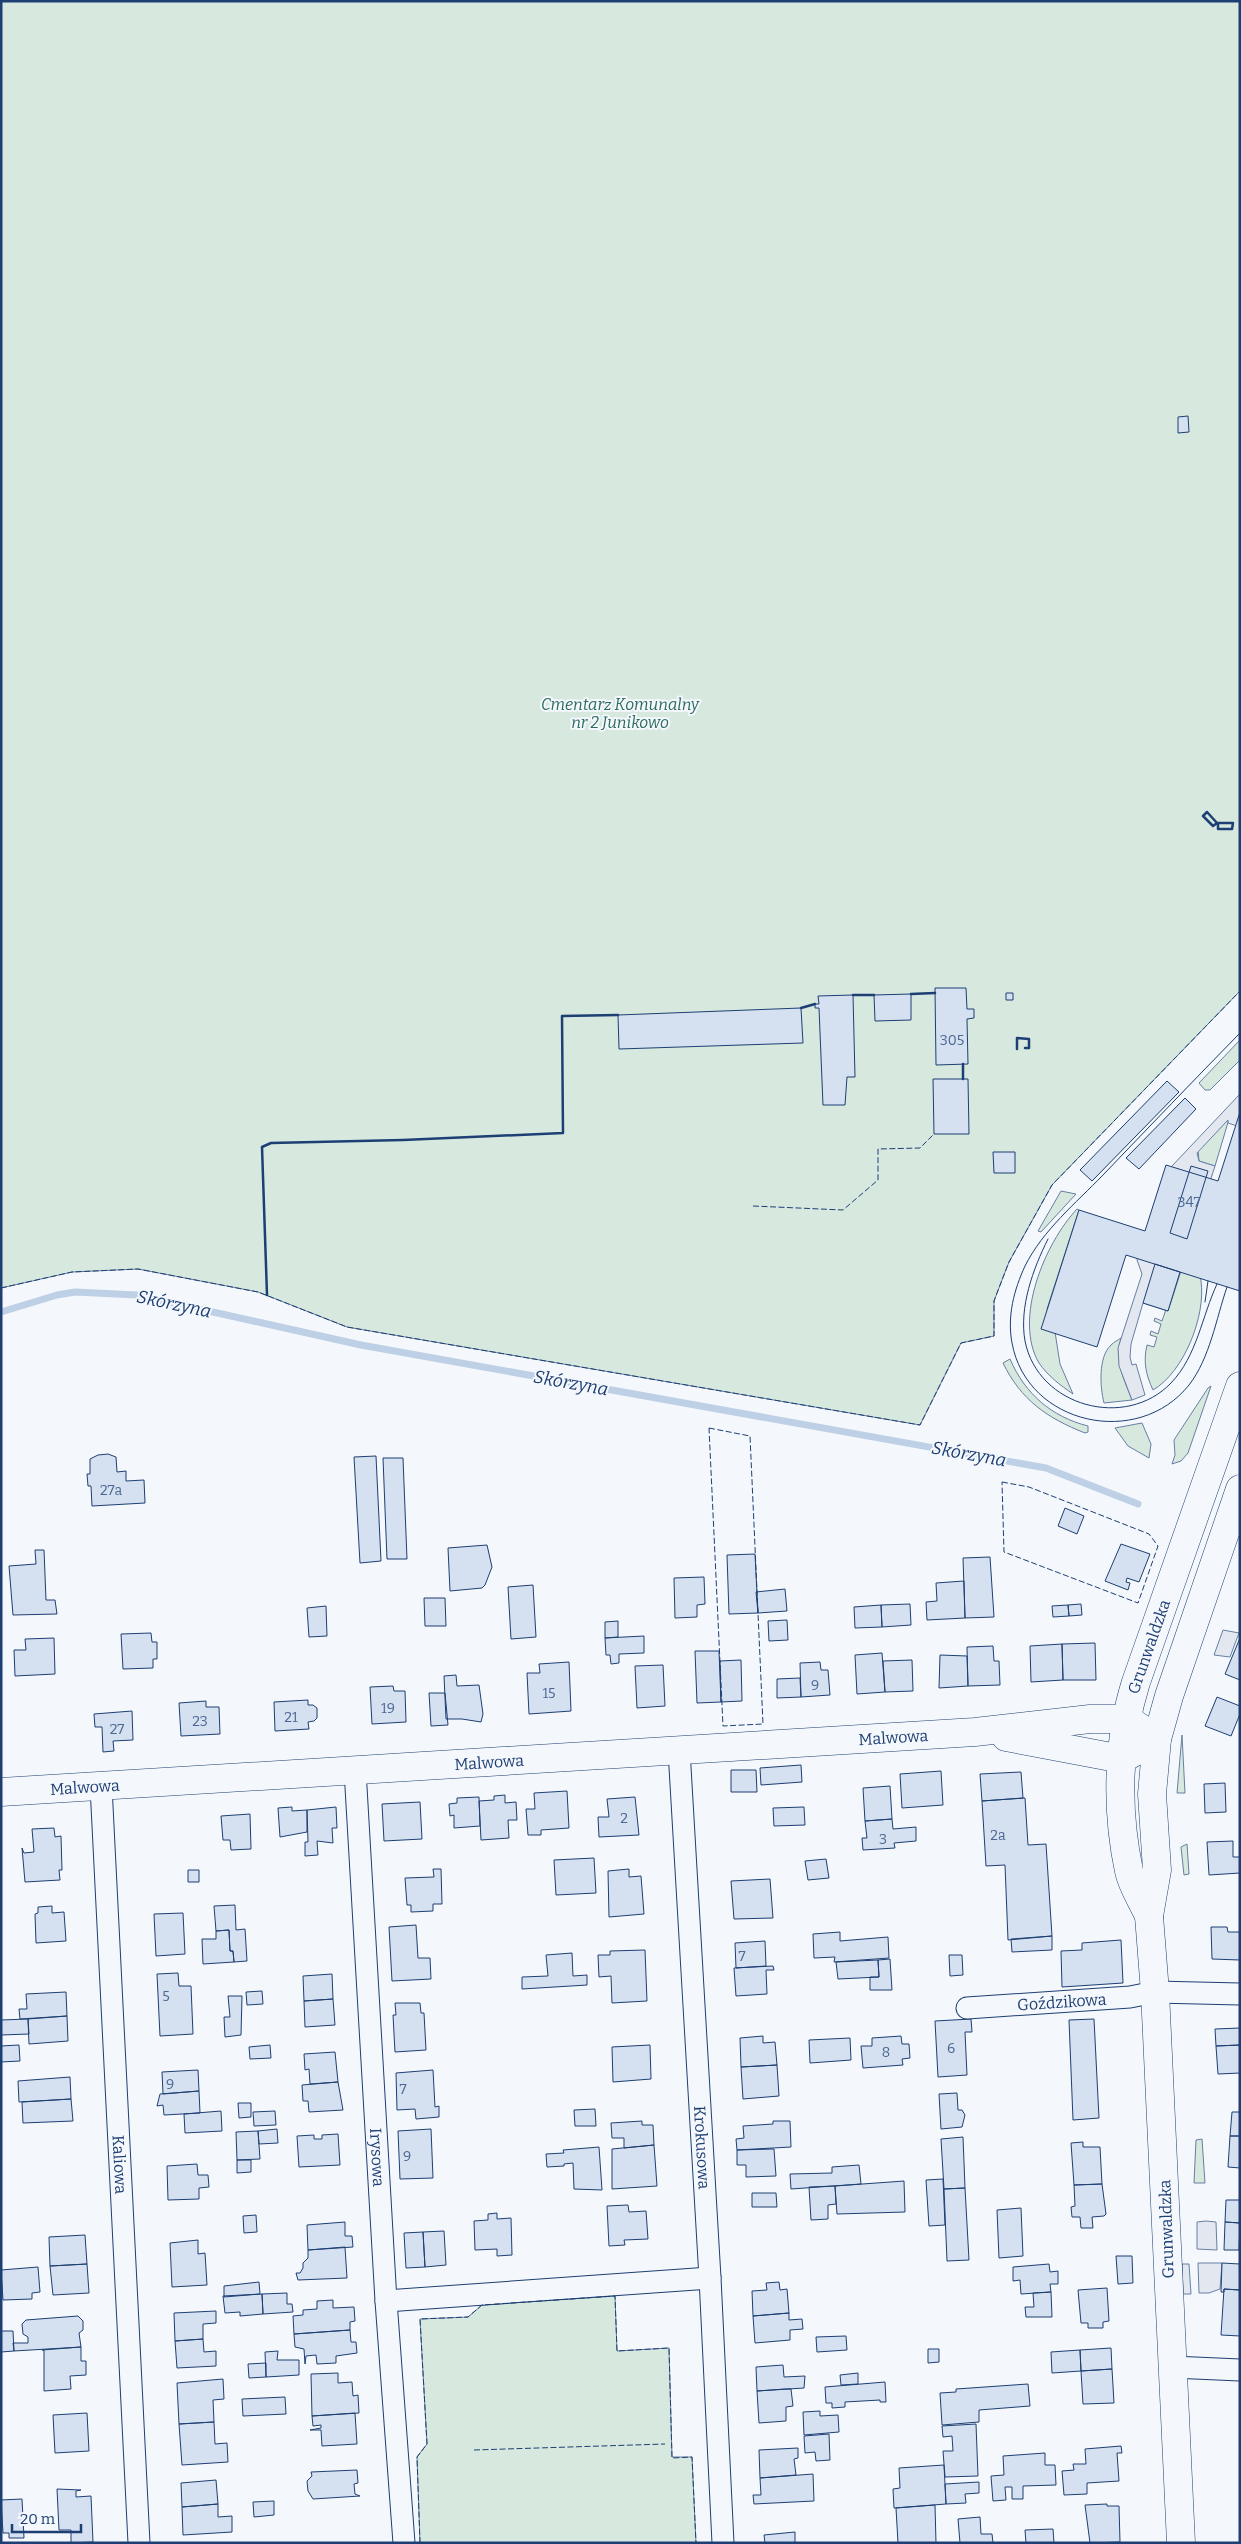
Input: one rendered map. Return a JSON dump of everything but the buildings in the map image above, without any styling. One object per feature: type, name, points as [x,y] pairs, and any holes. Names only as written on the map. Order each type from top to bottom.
[{"type":"street","name":"Grunwaldzka","points":[[1149,1916],[1129,1872],[1120,1796],[1127,1719],[1141,1667],[1240,1386]]},
{"type":"street","name":"Grunwaldzka","points":[[1181,2543],[1155,1992],[1149,1916],[1158,1870],[1152,1794],[1157,1739],[1169,1696],[1240,1489]]},
{"type":"street","name":"Malwowa","points":[[1,1792],[975,1732],[1090,1719],[1127,1719]]},
{"type":"street","points":[[1122,1759],[1157,1739],[1127,1719]]},
{"type":"street","name":"Malwowa","points":[[975,1732],[1122,1759]]},
{"type":"street","name":"Krokusowa","points":[[679,1750],[710,2278],[723,2543]]},
{"type":"street","name":"Irysowa","points":[[355,1770],[386,2301],[404,2543]]},
{"type":"street","name":"Kaliowa","points":[[101,1786],[139,2543]]},
{"type":"street","name":"Goździkowa","points":[[977,2007],[1124,1997],[1155,1992],[1240,1994]]},
{"type":"street","points":[[386,2301],[710,2278]]},
{"type":"street","points":[[1172,2367],[1240,2370]]},
{"type":"green space","name":"Cmentarz Komunalny nr 2 Junikowo","points":[[1,1],[1240,1],[1240,991],[1052,1185],[1009,1262],[1002,1280],[994,1301],[994,1336],[961,1343],[920,1425],[347,1327],[258,1292],[138,1269],[72,1272],[1,1288]]},
{"type":"green space","points":[[1240,1040],[1240,1060],[1210,1090],[1205,1090],[1199,1083]]},
{"type":"green space","points":[[1229,1119],[1215,1166],[1199,1161],[1198,1150]]},
{"type":"green space","points":[[1061,1191],[1076,1194],[1041,1232],[1038,1231]]},
{"type":"green space","points":[[1077,1209],[1079,1210],[1047,1309],[1055,1332],[1060,1364],[1073,1394],[1054,1380],[1039,1363],[1032,1345],[1029,1325],[1036,1282],[1044,1261],[1054,1241]]},
{"type":"green space","points":[[1185,1254],[1199,1274],[1201,1281],[1200,1310],[1196,1326],[1183,1357],[1164,1382],[1153,1390],[1146,1368],[1147,1345],[1154,1347],[1157,1337],[1150,1335],[1151,1331],[1158,1334],[1161,1324],[1154,1321],[1155,1318],[1162,1321]]},
{"type":"green space","points":[[1121,1338],[1119,1362],[1132,1400],[1104,1403],[1101,1381],[1102,1364],[1107,1350]]},
{"type":"green space","points":[[1010,1359],[1023,1383],[1041,1402],[1063,1417],[1088,1426],[1088,1432],[1085,1433],[1059,1421],[1036,1406],[1010,1376],[1003,1363]]},
{"type":"green space","points":[[1211,1386],[1188,1453],[1181,1461],[1172,1464],[1175,1455],[1174,1440]]},
{"type":"green space","points":[[1142,1423],[1151,1444],[1149,1458],[1128,1446],[1115,1428]]},
{"type":"green space","points":[[1182,1735],[1185,1793],[1177,1793]]},
{"type":"green space","points":[[1187,1844],[1189,1874],[1184,1875],[1181,1847]]},
{"type":"green space","points":[[1202,2139],[1205,2183],[1194,2183],[1196,2140]]},
{"type":"green space","points":[[615,2296],[617,2351],[669,2348],[672,2457],[692,2457],[696,2543],[420,2543],[417,2457],[427,2444],[420,2319],[468,2317],[482,2305]]},
{"type":"shaded area","points":[[1240,1094],[1240,1152],[1237,1126],[1228,1123],[1228,1120],[1197,1153],[1199,1161],[1215,1166],[1168,1311],[1143,1303],[1131,1344],[1130,1357],[1132,1365],[1136,1364],[1145,1395],[1132,1400],[1119,1366],[1118,1348],[1142,1274],[1137,1260],[1161,1183],[1172,1166]]},
{"type":"shaded area","points":[[1223,1630],[1239,1633],[1230,1657],[1214,1655]]},
{"type":"shaded area","points":[[1197,2222],[1216,2222],[1217,2250],[1197,2249]]},
{"type":"shaded area","points":[[1198,2263],[1222,2263],[1220,2289],[1209,2293],[1199,2293]]},
{"type":"shaded area","points":[[1182,2264],[1189,2264],[1191,2294],[1183,2294]]},
{"type":"waterway","name":"Skórzyna","points":[[1,1312],[57,1295],[75,1292],[137,1295],[361,1345],[1046,1468],[1138,1504]]},
{"type":"tram line","points":[[1227,1287],[1207,1351],[1189,1385],[1167,1405],[1142,1417],[1115,1421],[1087,1419],[1061,1409],[1039,1393],[1022,1371],[1012,1343],[1010,1323],[1012,1303],[1025,1266],[1032,1253],[1050,1229],[1240,1033]]},
{"type":"tram line","points":[[1048,1239],[1037,1263],[1029,1288],[1024,1315],[1025,1341],[1033,1364],[1047,1382],[1065,1396],[1086,1404],[1108,1408],[1131,1406],[1152,1397],[1171,1383],[1187,1361],[1217,1284]]},
{"type":"tram line","points":[[1205,1302],[1208,1281]]},
{"type":"fence","points":[[1,1288],[72,1272],[138,1269],[258,1292],[347,1327],[920,1425],[961,1343],[994,1336],[994,1301],[1002,1280],[1009,1262],[1052,1185],[1240,991]]},
{"type":"fence","points":[[753,1206],[843,1210],[878,1180],[878,1149],[920,1148],[934,1134]]},
{"type":"fence","points":[[709,1428],[750,1436],[763,1724],[723,1726],[709,1428]]},
{"type":"fence","points":[[1002,1482],[1029,1487],[1149,1534],[1158,1546],[1138,1603],[1004,1552],[1002,1482]]},
{"type":"fence","points":[[420,2543],[417,2457],[427,2444],[420,2319],[468,2317],[482,2305],[615,2296],[617,2351],[669,2348],[672,2458],[692,2457],[696,2543]]},
{"type":"fence","points":[[474,2450],[665,2444]]},
{"type":"wall","points":[[1207,812],[1217,823],[1213,826],[1203,816],[1207,812]]},
{"type":"wall","points":[[1218,823],[1233,823],[1232,829],[1218,829],[1218,823]]},
{"type":"wall","points":[[911,994],[935,993]]},
{"type":"wall","points":[[853,995],[874,995]]},
{"type":"wall","points":[[801,1008],[815,1004]]},
{"type":"wall","points":[[267,1295],[262,1147],[271,1143],[403,1140],[563,1133],[562,1016],[618,1015]]},
{"type":"wall","points":[[1017,1049],[1017,1038],[1029,1039],[1029,1048],[1025,1048]]},
{"type":"wall","points":[[963,1064],[963,1079]]}]
